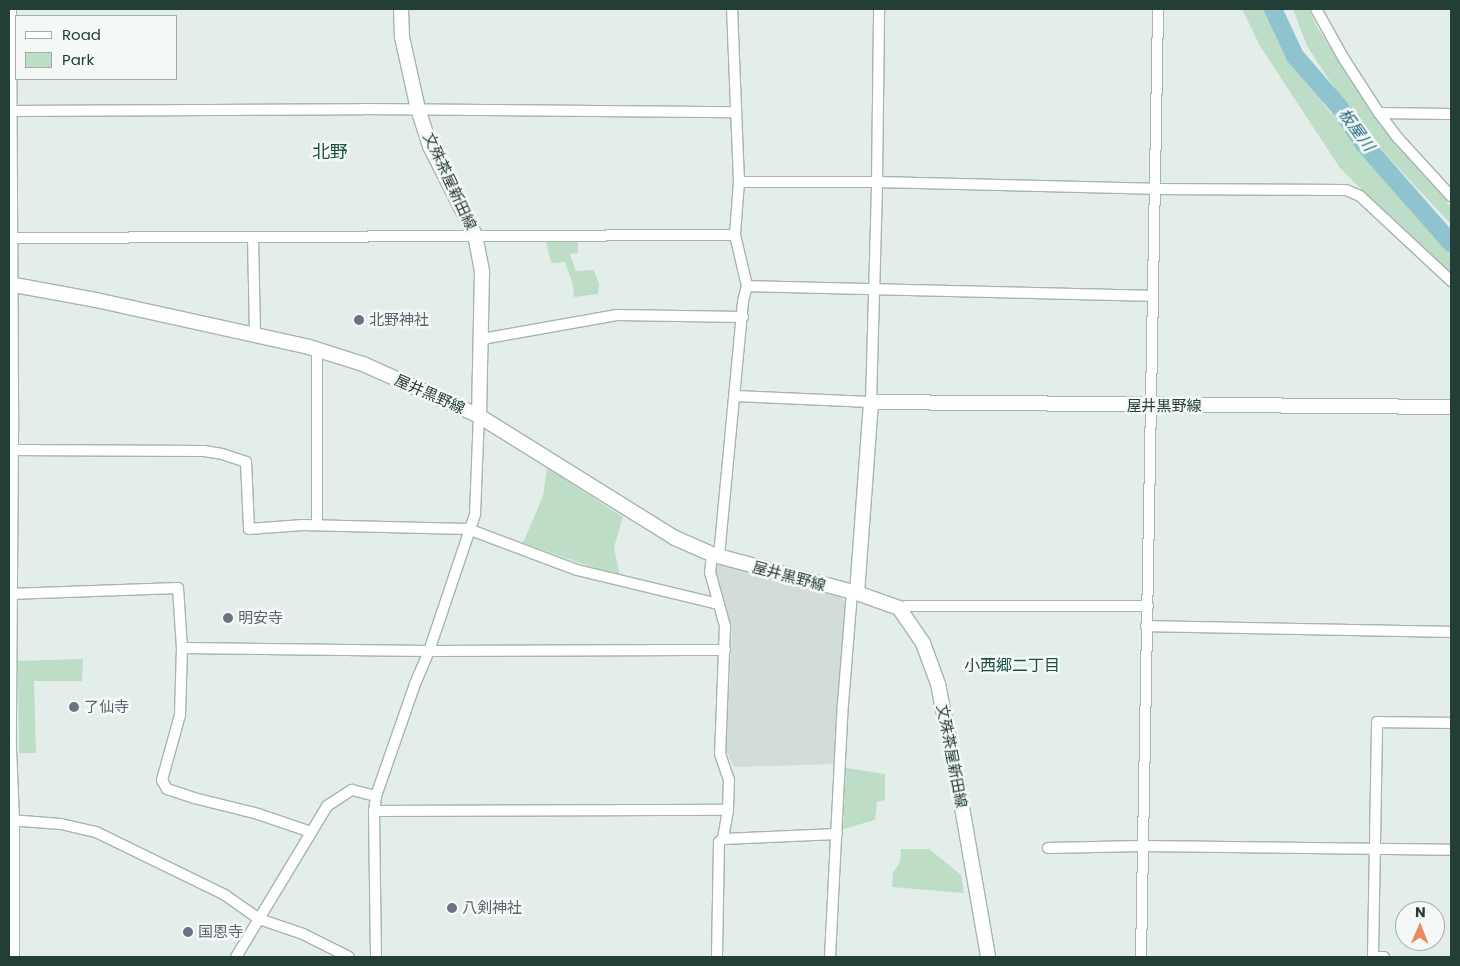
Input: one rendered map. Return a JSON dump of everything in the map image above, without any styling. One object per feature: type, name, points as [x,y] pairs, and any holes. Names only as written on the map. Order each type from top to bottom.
[{"type":"main road","name":"文殊茶屋新田線","points":[[401,9],[402,37],[418,110],[430,146],[475,235],[482,272],[479,416]]},
{"type":"main road","name":"屋井黒野線","points":[[9,284],[254,335],[317,350],[363,364],[479,416],[675,538],[715,555],[854,593]]},
{"type":"main road","name":"屋井黒野線","points":[[871,402],[1151,406],[1451,407]]},
{"type":"main road","points":[[871,402],[854,593],[899,608]]},
{"type":"main road","name":"文殊茶屋新田線","points":[[899,608],[923,643],[938,684],[959,790],[988,957]]},
{"type":"street","points":[[10,9],[11,238],[9,284],[12,450],[10,748],[13,957]]},
{"type":"street","points":[[717,957],[719,842],[723,839],[728,810],[729,780],[720,754],[725,626],[710,572],[715,555],[735,396],[743,301],[747,286],[735,235],[738,182],[734,112],[732,9]]},
{"type":"street","points":[[735,396],[871,402],[877,182],[879,9]]},
{"type":"street","points":[[1141,957],[1158,9]]},
{"type":"street","points":[[1316,9],[1344,59],[1398,138],[1451,196]]},
{"type":"street","points":[[9,111],[418,110],[734,112]]},
{"type":"street","points":[[1380,113],[1451,114]]},
{"type":"street","points":[[738,182],[877,182],[1154,189],[1346,190],[1360,196],[1451,281]]},
{"type":"street","points":[[11,238],[735,235]]},
{"type":"street","points":[[253,237],[254,335]]},
{"type":"street","points":[[747,286],[1153,296]]},
{"type":"street","points":[[482,339],[618,315],[743,317]]},
{"type":"street","points":[[317,350],[317,525]]},
{"type":"street","points":[[376,957],[374,811],[376,796],[415,684],[429,650],[468,529],[475,514],[479,416]]},
{"type":"street","points":[[12,450],[204,451],[222,454],[246,462],[249,529],[317,525],[468,529],[577,570],[719,604]]},
{"type":"street","points":[[10,594],[178,588],[182,648],[180,715],[162,780],[168,789],[311,832]]},
{"type":"street","points":[[830,957],[854,593]]},
{"type":"street","points":[[899,608],[906,606],[1148,606]]},
{"type":"street","points":[[1146,626],[1451,632]]},
{"type":"street","points":[[182,648],[725,650]]},
{"type":"street","points":[[1384,957],[1372,957],[1377,722],[1451,723]]},
{"type":"street","points":[[236,957],[327,806],[352,790],[359,790],[376,796]]},
{"type":"street","points":[[374,811],[728,810]]},
{"type":"street","points":[[11,820],[61,824],[96,832],[225,895],[259,919],[302,934],[349,957]]},
{"type":"street","points":[[723,839],[837,834]]},
{"type":"street","points":[[1048,848],[1142,846],[1451,850]]},
{"type":"shaded area","points":[[716,561],[839,594],[846,603],[836,764],[734,767],[726,750],[732,634],[715,576]]},
{"type":"green space","points":[[1242,9],[1264,9],[1284,50],[1304,79],[1376,170],[1451,250],[1451,280],[1340,168],[1260,46]]},
{"type":"green space","points":[[1293,9],[1309,9],[1316,25],[1371,112],[1410,160],[1439,190],[1451,208],[1451,224],[1387,156],[1349,110],[1307,46]]},
{"type":"green space","points":[[546,241],[578,241],[578,253],[570,254],[576,271],[594,270],[599,284],[598,294],[574,297],[573,285],[565,262],[551,263]]},
{"type":"green space","points":[[547,468],[623,517],[614,547],[620,577],[523,543],[543,496]]},
{"type":"green space","points":[[83,659],[82,681],[34,681],[36,753],[19,753],[18,661]]},
{"type":"green space","points":[[846,768],[885,774],[885,800],[877,802],[875,820],[843,829]]},
{"type":"green space","points":[[901,849],[929,849],[961,875],[964,893],[892,887],[893,873],[900,862]]},
{"type":"waterway","name":"板屋川","points":[[1273,9],[1295,56],[1339,107],[1364,144],[1451,243]]},
{"type":"place","name":"北野神社","points":[[359,320]]},
{"type":"place","name":"明安寺","points":[[228,618]]},
{"type":"place","name":"了仙寺","points":[[74,707]]},
{"type":"place","name":"八剣神社","points":[[452,908]]},
{"type":"place","name":"国恩寺","points":[[188,932]]},
{"type":"district","name":"北野","points":[[330,152]]},
{"type":"district","name":"小西郷二丁目","points":[[1012,666]]}]
